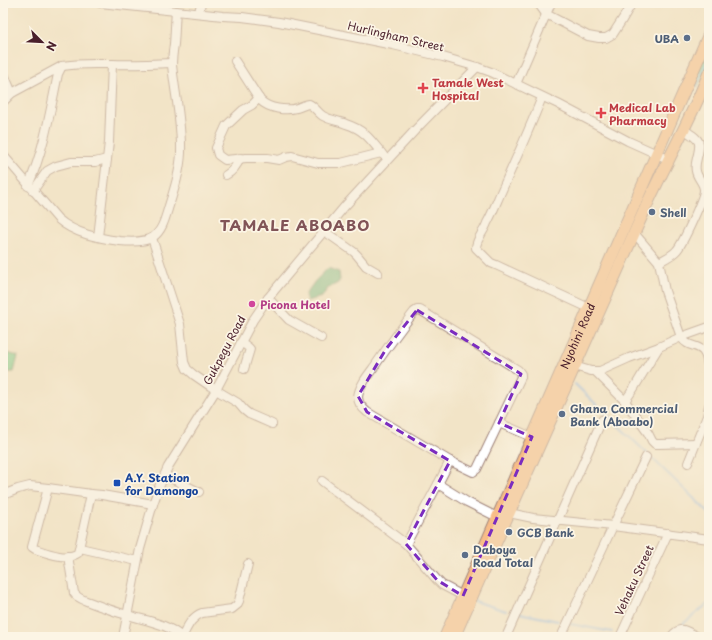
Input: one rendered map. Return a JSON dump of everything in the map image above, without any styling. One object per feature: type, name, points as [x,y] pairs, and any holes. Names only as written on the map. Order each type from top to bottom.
[{"type":"main road","name":"Nyohini Road","points":[[445,637],[709,34]]},
{"type":"main road","name":"Nyohini Road","points":[[454,637],[574,366],[668,159],[701,93],[709,73]]},
{"type":"main road","points":[[686,86],[687,92],[691,95],[701,93]]},
{"type":"street","name":"Hurlingham Street","points":[[100,3],[136,5],[176,11],[279,22],[443,57],[491,72],[558,104],[628,141],[668,159]]},
{"type":"street","points":[[199,13],[201,3]]},
{"type":"street","points":[[538,3],[546,14],[588,36],[599,38],[606,38],[613,34],[632,3]]},
{"type":"street","points":[[516,84],[551,3]]},
{"type":"street","points":[[3,156],[50,211],[64,225],[79,232],[98,237],[128,241],[141,241],[152,238],[160,230],[166,219],[176,181],[181,153],[180,119],[172,63],[176,11]]},
{"type":"street","points":[[235,61],[262,103],[288,110],[307,104],[310,105],[324,116],[359,129],[367,135],[387,161]]},
{"type":"street","points":[[3,102],[12,93],[62,66],[86,63],[172,63]]},
{"type":"street","points":[[98,237],[110,142],[112,64]]},
{"type":"street","points":[[31,188],[34,172],[46,133],[58,74],[62,66]]},
{"type":"street","name":"Gukpegu Road","points":[[123,637],[138,561],[153,504],[164,475],[216,390],[253,320],[268,298],[364,184],[477,67]]},
{"type":"street","points":[[3,72],[12,93]]},
{"type":"street","points":[[542,97],[488,223],[476,244],[476,248],[491,263],[589,308]]},
{"type":"street","points":[[259,98],[252,105],[243,110],[226,126],[216,148],[218,155],[225,160],[240,158],[268,158],[279,160],[292,156],[318,163],[341,163],[380,153]]},
{"type":"street","points":[[660,262],[675,252],[680,246],[704,192],[704,186],[696,170],[700,142],[695,137],[683,130]]},
{"type":"street","points":[[226,175],[237,166],[240,158]]},
{"type":"street","points":[[31,188],[47,171],[56,166],[71,162],[95,162],[107,159]]},
{"type":"street","points":[[324,231],[354,252],[366,266],[378,273]]},
{"type":"street","points":[[635,234],[660,262],[665,290],[681,337],[688,344],[701,349],[704,352],[709,374]]},
{"type":"street","points":[[152,238],[180,324],[185,366],[190,373],[238,403],[249,414],[272,424]]},
{"type":"street","points":[[268,298],[289,320],[321,338]]},
{"type":"street","points":[[417,310],[420,310],[477,344],[520,372],[521,377],[475,472],[470,472],[450,461],[367,412],[362,408],[359,402],[358,396],[364,382],[386,349],[417,310]]},
{"type":"street","points":[[574,366],[596,372],[604,370],[629,358],[709,327]]},
{"type":"street","points":[[241,342],[250,349],[244,370]]},
{"type":"street","points":[[625,401],[659,347]]},
{"type":"street","points":[[596,372],[625,401],[655,444],[696,443]]},
{"type":"street","points":[[688,463],[707,416],[709,406]]},
{"type":"street","points":[[506,637],[602,420]]},
{"type":"street","points":[[499,423],[532,437]]},
{"type":"street","points":[[561,637],[612,526],[646,457]]},
{"type":"street","points":[[406,544],[450,461]]},
{"type":"street","points":[[164,475],[200,492]]},
{"type":"street","points":[[322,481],[406,544],[442,585],[463,596]]},
{"type":"street","points":[[438,484],[467,502],[497,517]]},
{"type":"street","points":[[3,495],[30,486],[102,495],[153,504]]},
{"type":"street","points":[[48,488],[32,547],[53,554],[68,556],[76,555],[78,553],[91,494]]},
{"type":"street","points":[[509,513],[532,518],[612,526],[709,539]]},
{"type":"street","name":"Vehaku Street","points":[[620,637],[668,533]]},
{"type":"street","points":[[80,548],[138,561]]},
{"type":"street","points":[[68,556],[72,586],[77,597],[95,605],[171,628],[182,637],[192,621],[198,615],[234,608],[239,601],[248,564]]},
{"type":"street","points":[[671,637],[679,629],[682,629],[698,637]]},
{"type":"highlighted area","points":[[417,310],[521,374],[499,423],[532,437],[463,596],[437,580],[406,544],[450,461],[367,412],[358,396],[386,349]]},
{"type":"green space","points":[[709,45],[709,66],[698,87],[696,87],[695,84],[698,73]]},
{"type":"green space","points":[[328,268],[339,272],[340,280],[338,283],[327,289],[322,297],[307,301],[305,295],[315,281]]},
{"type":"green space","points":[[3,352],[18,356],[14,372],[4,372],[6,388],[3,402]]},
{"type":"waterway","points":[[696,87],[709,57]]},
{"type":"waterway","points":[[575,384],[709,513]]},
{"type":"waterway","points":[[474,601],[506,611]]},
{"type":"waterway","points":[[679,627],[709,603]]},
{"type":"waterway","points":[[519,613],[558,621]]},
{"type":"waterway","points":[[570,624],[612,632]]},
{"type":"place","name":"UBA","points":[[687,38]]},
{"type":"place","name":"Tamale West Hospital","points":[[423,88]]},
{"type":"place","name":"Medical Lab Pharmacy","points":[[601,113]]},
{"type":"place","name":"Shell","points":[[652,212]]},
{"type":"place","name":"Picona Hotel","points":[[252,304]]},
{"type":"place","name":"Ghana Commercial Bank (Aboabo)","points":[[562,414]]},
{"type":"place","name":"A.Y. Station for Damongo","points":[[117,483]]},
{"type":"place","name":"GCB Bank","points":[[509,532]]},
{"type":"place","name":"Daboya Road Total","points":[[465,555]]},
{"type":"district","name":"TAMALE ABOABO","points":[[295,224]]}]
